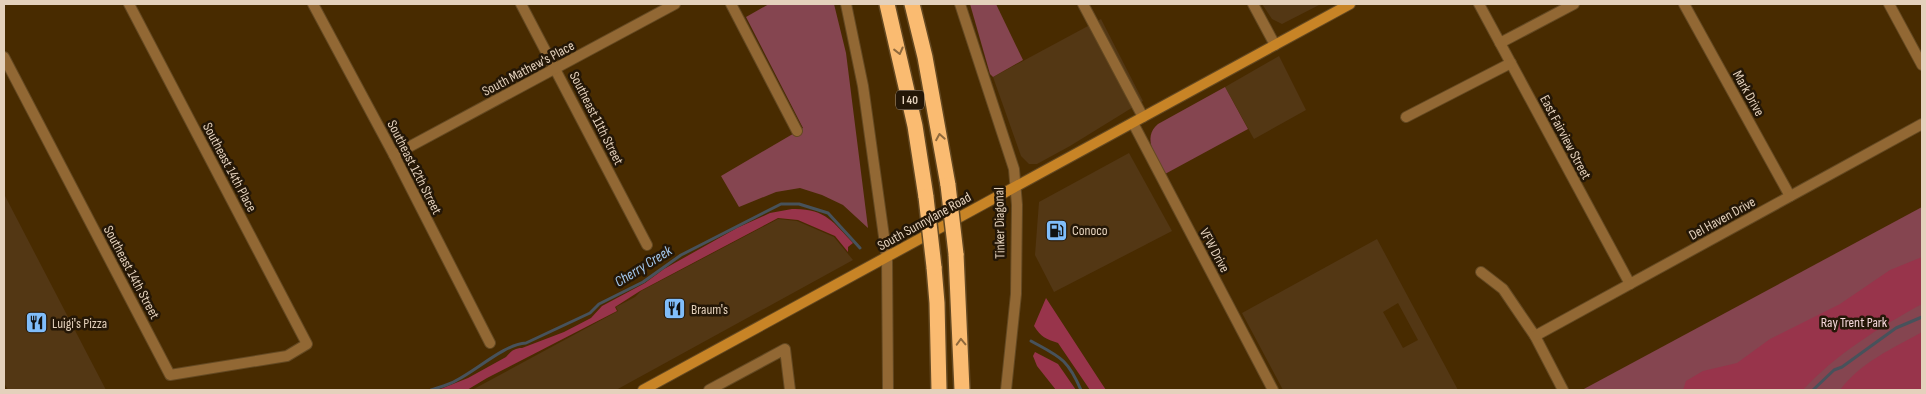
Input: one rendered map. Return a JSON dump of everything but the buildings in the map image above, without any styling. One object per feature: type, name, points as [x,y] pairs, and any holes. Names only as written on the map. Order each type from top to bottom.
[{"type":"highway","name":"I 40","points":[[887,4],[916,126],[926,197],[937,303],[939,390]]},
{"type":"highway","name":"I 40","points":[[912,4],[928,75],[948,186],[956,254],[962,390]]},
{"type":"main road","name":"South Sunnylane Road","points":[[643,390],[1350,4]]},
{"type":"street","name":"Southeast 14th Place","points":[[129,4],[307,344]]},
{"type":"street","name":"Southeast 12th Street","points":[[313,4],[394,155],[490,343]]},
{"type":"street","name":"Southeast 11th Street","points":[[521,4],[648,245]]},
{"type":"street","name":"South Mathew's Place","points":[[394,155],[675,4]]},
{"type":"street","points":[[730,4],[797,132]]},
{"type":"street","points":[[846,4],[863,86],[887,258],[888,390]]},
{"type":"street","name":"Tinker Diagonal","points":[[960,4],[1014,169],[1018,205],[1016,294],[1006,390]]},
{"type":"street","points":[[1083,4],[1143,117]]},
{"type":"street","points":[[1253,4],[1275,45]]},
{"type":"street","name":"East Fairview Street","points":[[1479,4],[1630,284]]},
{"type":"street","points":[[1500,44],[1574,4]]},
{"type":"street","name":"Mark Drive","points":[[1684,4],[1790,196]]},
{"type":"street","points":[[1889,4],[1922,65]]},
{"type":"street","name":"Southeast 14th Street","points":[[4,57],[170,375],[287,356],[307,344]]},
{"type":"street","points":[[1406,117],[1511,63]]},
{"type":"street","name":"VFW Drive","points":[[1133,123],[1273,390]]},
{"type":"street","name":"Del Haven Drive","points":[[1535,336],[1922,124]]},
{"type":"street","points":[[1481,272],[1503,289],[1535,336],[1563,390]]},
{"type":"street","points":[[709,390],[785,349],[790,390]]},
{"type":"shaded area","points":[[1262,4],[1321,4],[1282,24],[1272,19]]},
{"type":"shaded area","points":[[1101,19],[1143,101],[1070,146],[1037,164],[1029,164],[1021,156],[993,77]]},
{"type":"shaded area","points":[[1279,56],[1306,110],[1254,139],[1225,87]]},
{"type":"shaded area","points":[[1129,153],[1172,231],[1054,292],[1035,255],[1039,202]]},
{"type":"shaded area","points":[[4,194],[106,390],[8,390],[4,383]]},
{"type":"shaded area","points":[[778,219],[797,221],[834,237],[853,260],[616,390],[472,390],[618,311],[616,307],[635,297],[641,291]]},
{"type":"shaded area","points":[[1377,239],[1458,390],[1283,390],[1242,313]],"holes":[[[1398,303],[1418,340],[1403,348],[1383,312]]]},
{"type":"green space","points":[[769,4],[834,4],[846,53],[868,228],[843,205],[822,195],[800,188],[776,192],[739,207],[721,176],[803,128],[746,17]]},
{"type":"green space","points":[[970,4],[996,4],[1023,60],[993,77],[990,74]]},
{"type":"green space","points":[[1225,87],[1248,129],[1165,174],[1152,148],[1151,135],[1153,130],[1158,124]]},
{"type":"green space","name":"Ray Trent Park","points":[[1922,207],[1922,390],[1582,390]]},
{"type":"green space","points":[[792,209],[813,211],[834,223],[853,243],[848,247],[848,252],[835,236],[798,220],[778,218],[640,291],[615,307],[617,311],[467,390],[438,390],[468,378],[506,357],[515,349],[564,332],[591,318],[602,306],[645,283],[664,269],[737,228],[770,213]]},
{"type":"green space","points":[[1922,257],[1922,304],[1859,342],[1803,390],[1683,390],[1686,381],[1703,371],[1737,363],[1770,339],[1840,304],[1890,270]]},
{"type":"green space","points":[[1046,298],[1106,390],[1090,390],[1058,343],[1044,337],[1034,326]]},
{"type":"green space","points":[[1922,332],[1922,390],[1840,390],[1848,380],[1867,364],[1888,350]]},
{"type":"green space","points":[[1035,352],[1058,364],[1076,390],[1056,390],[1037,366],[1033,356]]},
{"type":"waterway","name":"Cherry Creek","points":[[431,390],[454,382],[509,348],[526,343],[590,313],[599,304],[643,282],[681,255],[781,204],[799,204],[828,213],[860,248]]},
{"type":"waterway","name":"Cherry Creek","points":[[1813,390],[1834,370],[1842,367],[1896,328],[1922,317]]},
{"type":"waterway","name":"Cherry Creek","points":[[1031,341],[1062,360],[1071,371],[1081,390]]},
{"type":"place","name":"Conoco","points":[[1056,230]]},
{"type":"place","name":"Braum's","points":[[675,309]]},
{"type":"place","name":"Luigi's Pizza","points":[[36,323]]}]
